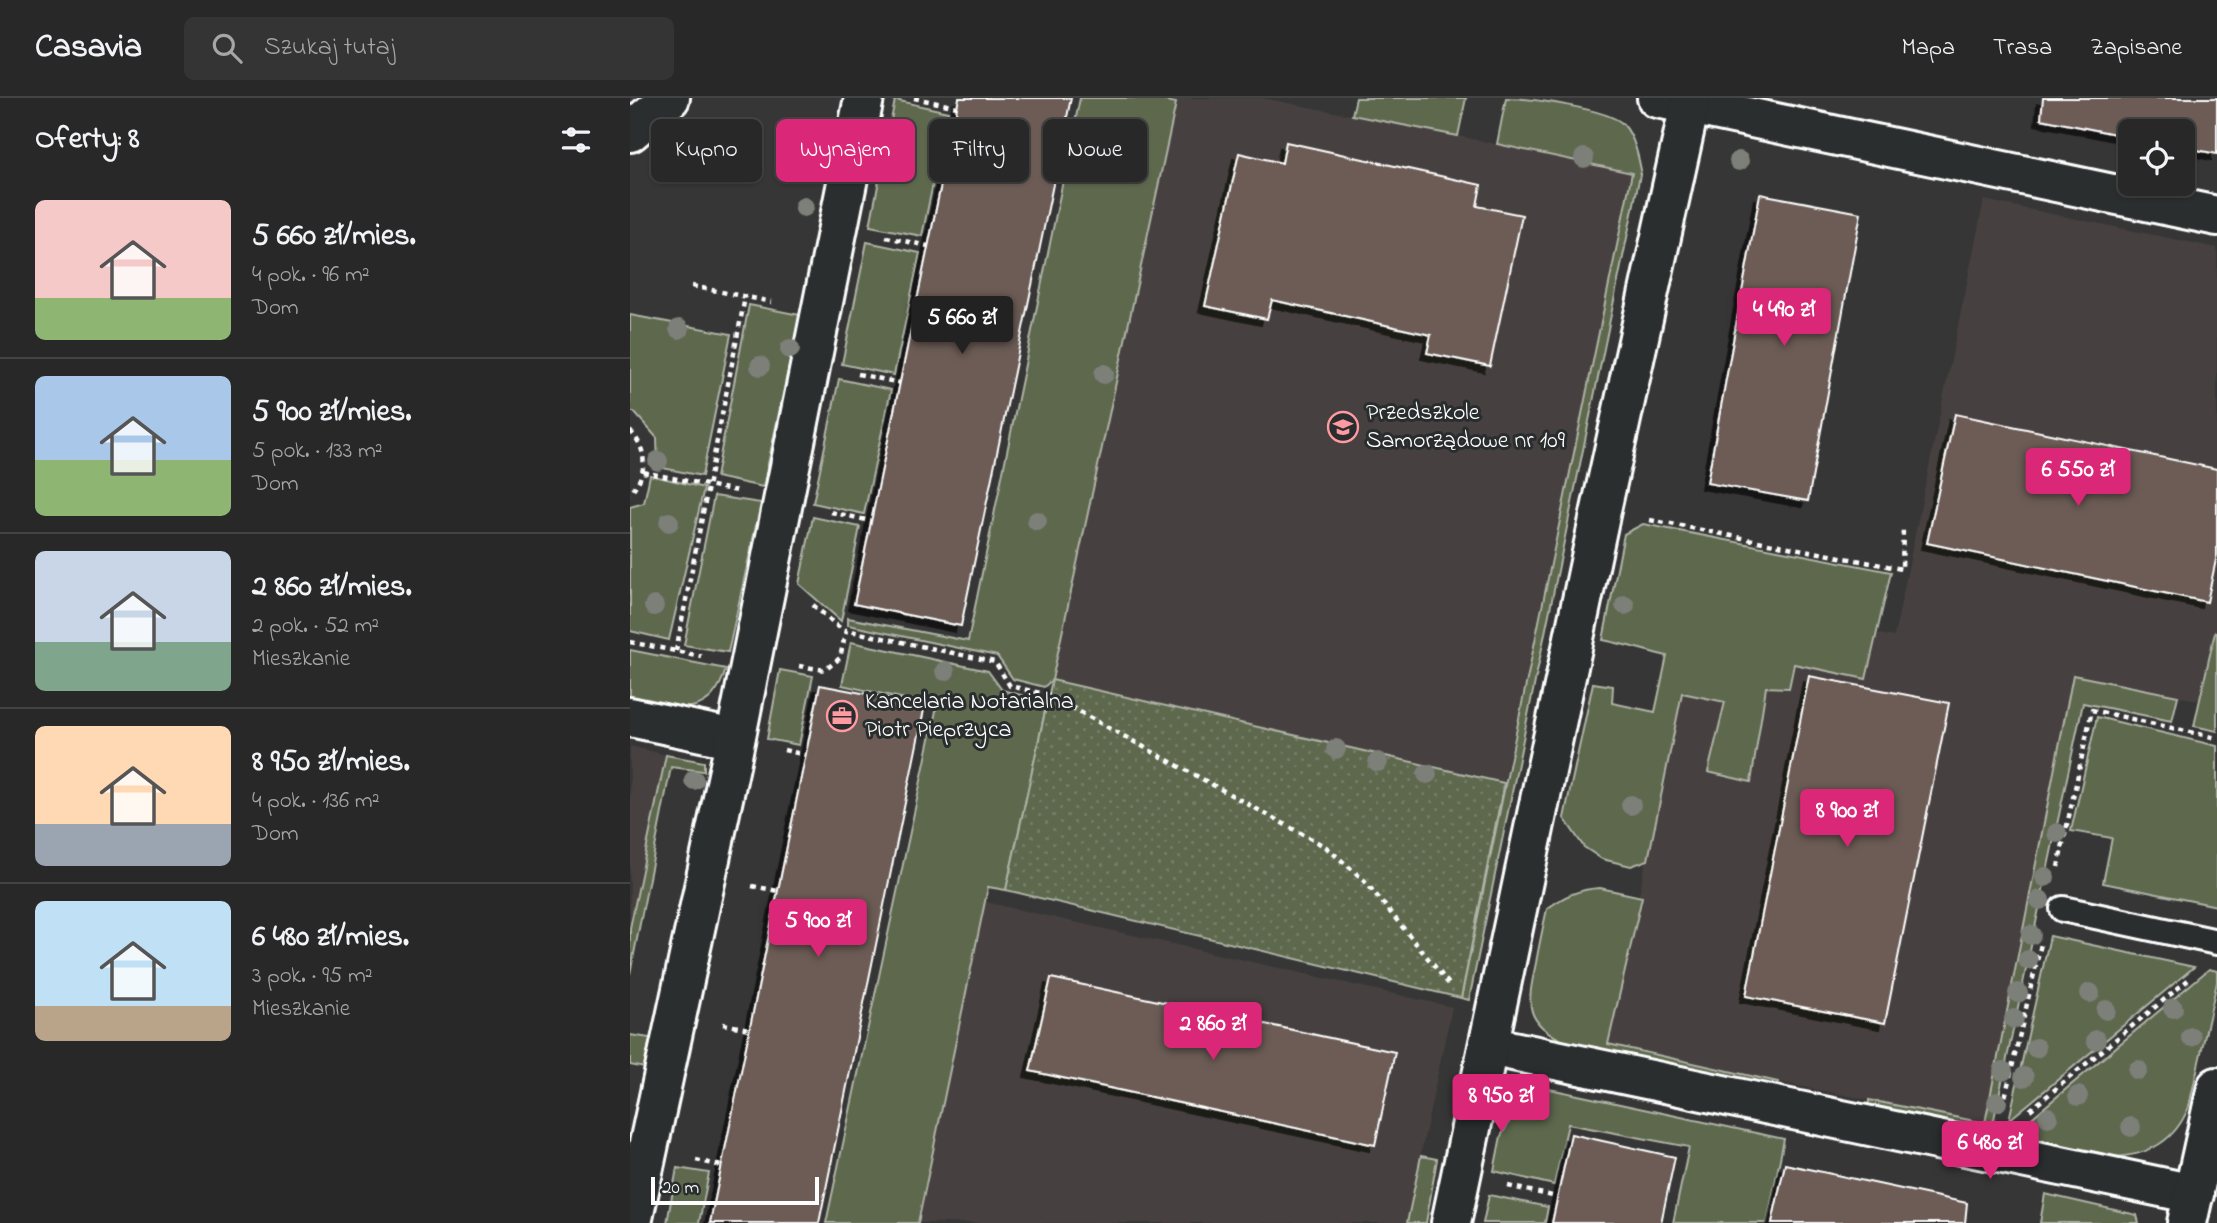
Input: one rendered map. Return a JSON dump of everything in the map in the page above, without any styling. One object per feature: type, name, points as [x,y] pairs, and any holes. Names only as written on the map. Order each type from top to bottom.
[{"type":"street","points":[[630,132],[670,98]]},
{"type":"street","points":[[632,1223],[735,739],[864,98]]},
{"type":"street","points":[[1451,1223],[1601,510],[1673,102],[2217,216]]},
{"type":"street","points":[[630,717],[735,739]]},
{"type":"street","points":[[1490,1039],[2191,1208],[2217,1087]]},
{"type":"lane","points":[[2063,909],[2217,942]]},
{"type":"path","points":[[914,98],[957,107]]},
{"type":"path","points":[[913,243],[928,246]]},
{"type":"path","points":[[692,286],[821,312]]},
{"type":"path","points":[[676,651],[745,297]]},
{"type":"path","points":[[887,380],[900,383]]},
{"type":"path","points":[[630,431],[640,445],[644,459],[639,483],[630,494]]},
{"type":"path","points":[[643,472],[783,501]]},
{"type":"path","points":[[858,518],[871,521]]},
{"type":"path","points":[[1650,520],[1902,569],[1903,527]]},
{"type":"path","points":[[787,664],[825,670],[840,658],[846,630],[995,662],[1010,686],[1049,695],[1326,847],[1364,880],[1455,992]]},
{"type":"path","points":[[630,642],[709,658]]},
{"type":"path","points":[[2022,1116],[2193,976]]},
{"type":"path","points":[[1496,1184],[1557,1196]]},
{"type":"shaded area","name":"Przedszkole Samorządowe nr 109","points":[[1176,98],[1262,98],[1632,173],[1504,783],[1052,680]]},
{"type":"shaded area","points":[[1984,200],[2217,248],[2217,704],[2073,675],[1985,1123],[1778,1082],[1608,1044],[1701,597],[1894,637]]},
{"type":"shaded area","points":[[630,746],[666,755],[630,928]]},
{"type":"shaded area","points":[[985,902],[1452,1007],[1406,1223],[918,1223]]},
{"type":"green space","points":[[1080,98],[1153,98],[1176,103],[1052,680],[1044,687],[1013,679],[997,656],[848,625],[848,618],[968,641],[1063,182],[1147,182],[1147,119],[1076,119]]},
{"type":"green space","points":[[1356,98],[1466,98],[1458,136],[1352,115]]},
{"type":"green space","points":[[1506,98],[1567,105],[1615,119],[1623,124],[1630,134],[1641,170],[1469,1000],[1461,998],[1632,173],[1497,144]]},
{"type":"green space","points":[[895,100],[948,112],[947,119],[929,119],[929,182],[933,182],[922,236],[870,226],[879,182],[915,182],[915,119],[891,119]]},
{"type":"green space","points":[[867,242],[920,253],[894,375],[842,364]]},
{"type":"green space","points":[[749,305],[800,315],[763,487],[716,477]]},
{"type":"green space","points":[[630,315],[731,334],[702,476],[658,467],[657,438],[634,412],[630,412]]},
{"type":"green space","points":[[839,379],[891,390],[864,514],[813,503]]},
{"type":"green space","points":[[650,475],[704,488],[669,640],[630,631],[630,507],[644,503]]},
{"type":"green space","points":[[714,496],[761,503],[728,652],[684,645]]},
{"type":"green space","points":[[813,517],[860,527],[841,621],[799,584]]},
{"type":"green space","points":[[1643,524],[1891,572],[1866,679],[1794,664],[1789,688],[1766,687],[1751,782],[1708,772],[1725,702],[1682,693],[1648,860],[1631,866],[1602,859],[1584,847],[1564,818],[1593,683],[1613,686],[1612,703],[1655,712],[1667,656],[1603,640],[1624,534]]},
{"type":"green space","points":[[2217,632],[2217,731],[2194,726]]},
{"type":"green space","points":[[851,642],[988,671],[1002,690],[1047,702],[1006,890],[988,887],[918,1223],[826,1223],[937,706],[842,685]]},
{"type":"green space","points":[[630,650],[726,669],[719,686],[710,698],[700,705],[688,708],[660,706],[630,699]]},
{"type":"green space","points":[[780,670],[813,676],[799,745],[767,739]]},
{"type":"green space","points":[[2073,675],[2178,696],[2172,721],[2083,703],[1991,1133],[1868,1107],[1869,1100],[1985,1123]]},
{"type":"green space","points":[[1052,680],[1504,783],[1461,998],[1006,890]]},
{"type":"green space","points":[[2097,717],[2217,746],[2217,906],[2103,883],[2112,838],[2071,831]]},
{"type":"green space","points":[[666,755],[704,762],[704,771],[671,767],[630,974],[630,928]]},
{"type":"green space","points":[[1600,888],[1642,897],[1608,1044],[1778,1082],[1777,1089],[1568,1043],[1543,1028],[1536,1020],[1530,1001],[1547,909],[1572,894]]},
{"type":"green space","points":[[2050,936],[2194,967],[2009,1120]]},
{"type":"green space","points":[[2209,969],[2217,971],[2217,982],[2189,1106],[2176,1130],[2167,1138],[2147,1151],[2108,1157],[2009,1137]]},
{"type":"green space","points":[[630,1035],[650,1038],[645,1068],[630,1065]]},
{"type":"green space","points":[[1545,1088],[1784,1139],[1767,1223],[1673,1223],[1689,1147],[1568,1124],[1554,1185],[1494,1171],[1501,1136],[1517,1109]]},
{"type":"green space","points":[[1421,1156],[1437,1159],[1426,1223],[1407,1223]]},
{"type":"green space","points":[[677,1168],[709,1173],[699,1223],[667,1223]]},
{"type":"green space","points":[[2045,1194],[2137,1215],[2139,1223],[2040,1223]]},
{"type":"green space","points":[[1489,1195],[1548,1207],[1545,1223],[1483,1223]]},
{"type":"building","points":[[959,98],[1071,98],[1067,119],[1043,119],[1043,182],[1054,182],[961,626],[854,604],[942,182],[1029,182],[1029,119],[955,119]]},
{"type":"building","points":[[2043,98],[2217,98],[2217,154],[2195,150],[2195,119],[2118,119],[2118,135],[2041,119]]},
{"type":"building","points":[[1286,142],[1481,185],[1477,206],[1522,215],[1490,366],[1427,353],[1431,335],[1272,300],[1267,319],[1205,306],[1239,153],[1282,163]]},
{"type":"building","points":[[1760,194],[1861,213],[1808,501],[1707,483]]},
{"type":"building","points":[[1955,414],[2217,469],[2217,555],[2207,602],[1927,543]]},
{"type":"building","points":[[1809,676],[1949,703],[1885,1023],[1746,996]]},
{"type":"building","points":[[820,685],[925,705],[819,1223],[710,1223]]},
{"type":"building","points":[[1051,978],[1395,1052],[1375,1145],[1030,1071]]},
{"type":"building","points":[[1571,1134],[1675,1157],[1661,1223],[1552,1223]]},
{"type":"building","points":[[1785,1164],[1967,1203],[1965,1223],[1772,1223]]},
{"type":"place","name":"Przedszkole Samorządowe nr 109","points":[[1343,427]]},
{"type":"place","name":"Kancelaria Notarialna Piotr Pieprzyca","points":[[842,716]]}]
